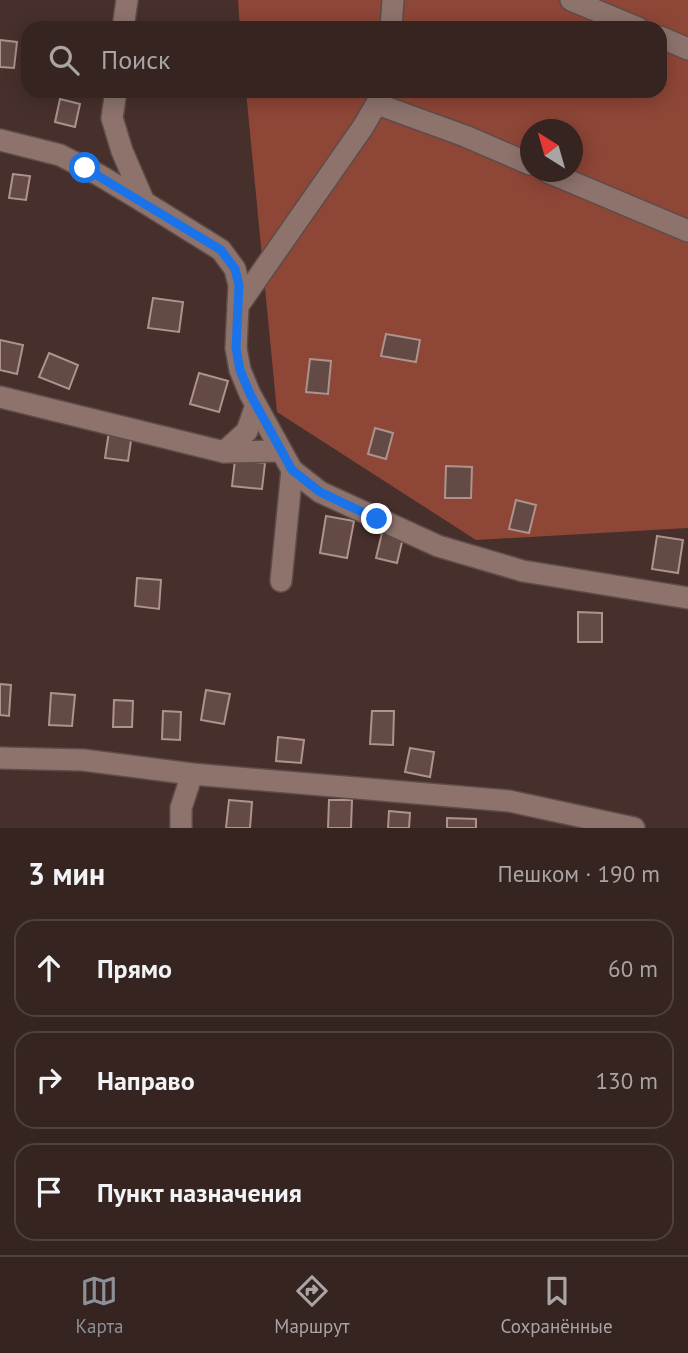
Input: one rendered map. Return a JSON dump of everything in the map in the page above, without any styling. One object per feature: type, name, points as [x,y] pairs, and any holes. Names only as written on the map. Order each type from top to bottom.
[{"type":"street","points":[[124,21],[127,0]]},
{"type":"street","points":[[392,21],[393,0]]},
{"type":"street","points":[[570,0],[621,21]]},
{"type":"street","points":[[667,40],[688,49]]},
{"type":"street","points":[[115,98],[112,118],[144,202]]},
{"type":"street","points":[[237,308],[380,98]]},
{"type":"street","points":[[383,98],[520,160]]},
{"type":"street","points":[[0,140],[60,155],[144,202],[221,250],[235,269],[239,285],[236,348],[240,370],[292,470],[320,492],[438,546],[523,570],[688,597]]},
{"type":"street","points":[[85,168],[98,163],[120,144]]},
{"type":"street","points":[[572,182],[688,231]]},
{"type":"street","points":[[0,397],[223,452],[281,451]]},
{"type":"street","points":[[223,452],[247,431],[256,405]]},
{"type":"street","points":[[281,581],[292,470]]},
{"type":"street","points":[[0,758],[83,760],[192,774],[509,801],[634,828]]},
{"type":"street","points":[[181,828],[181,808],[192,774]]},
{"type":"shaded area","points":[[238,0],[688,0],[688,528],[476,540],[277,412],[247,98],[667,98],[667,21],[240,21]]},
{"type":"building","points":[[0,40],[17,42],[14,68],[0,67]]},
{"type":"building","points":[[60,99],[80,104],[75,127],[55,122]]},
{"type":"building","points":[[13,174],[30,176],[26,200],[9,198]]},
{"type":"building","points":[[153,298],[183,302],[179,332],[148,328]]},
{"type":"building","points":[[386,334],[420,340],[416,362],[381,356]]},
{"type":"building","points":[[0,340],[23,345],[17,374],[0,370]]},
{"type":"building","points":[[49,353],[78,365],[69,389],[39,377]]},
{"type":"building","points":[[310,359],[331,361],[328,394],[306,392]]},
{"type":"building","points":[[199,373],[228,381],[219,412],[190,404]]},
{"type":"building","points":[[375,428],[393,433],[386,459],[368,454]]},
{"type":"building","points":[[109,431],[132,434],[128,461],[105,458]]},
{"type":"building","points":[[235,460],[265,463],[262,489],[232,486]]},
{"type":"building","points":[[446,466],[472,467],[471,498],[445,498]]},
{"type":"building","points":[[516,500],[536,505],[529,533],[509,529]]},
{"type":"building","points":[[326,516],[354,521],[347,558],[320,553]]},
{"type":"building","points":[[382,533],[403,538],[397,563],[376,558]]},
{"type":"building","points":[[657,536],[683,540],[678,573],[652,569]]},
{"type":"building","points":[[137,578],[161,580],[159,609],[135,606]]},
{"type":"building","points":[[578,612],[602,613],[602,642],[578,642]]},
{"type":"building","points":[[0,684],[11,685],[9,716],[0,715]]},
{"type":"building","points":[[206,690],[230,694],[224,724],[201,720]]},
{"type":"building","points":[[51,693],[75,695],[72,726],[49,725]]},
{"type":"building","points":[[114,700],[133,701],[132,727],[113,727]]},
{"type":"building","points":[[163,711],[181,712],[180,740],[162,739]]},
{"type":"building","points":[[372,711],[394,711],[393,745],[370,744]]},
{"type":"building","points":[[278,737],[304,740],[301,763],[276,761]]},
{"type":"building","points":[[410,748],[434,752],[430,777],[405,772]]},
{"type":"building","points":[[229,800],[252,802],[250,828],[226,828]]},
{"type":"building","points":[[329,800],[352,800],[351,828],[328,828]]},
{"type":"building","points":[[389,811],[410,813],[409,828],[388,828]]},
{"type":"building","points":[[447,818],[476,819],[476,828],[447,828]]},
{"type":"route","points":[[85,168],[221,250],[235,269],[239,285],[236,348],[240,370],[250,394],[292,470],[320,492],[377,519]]}]
